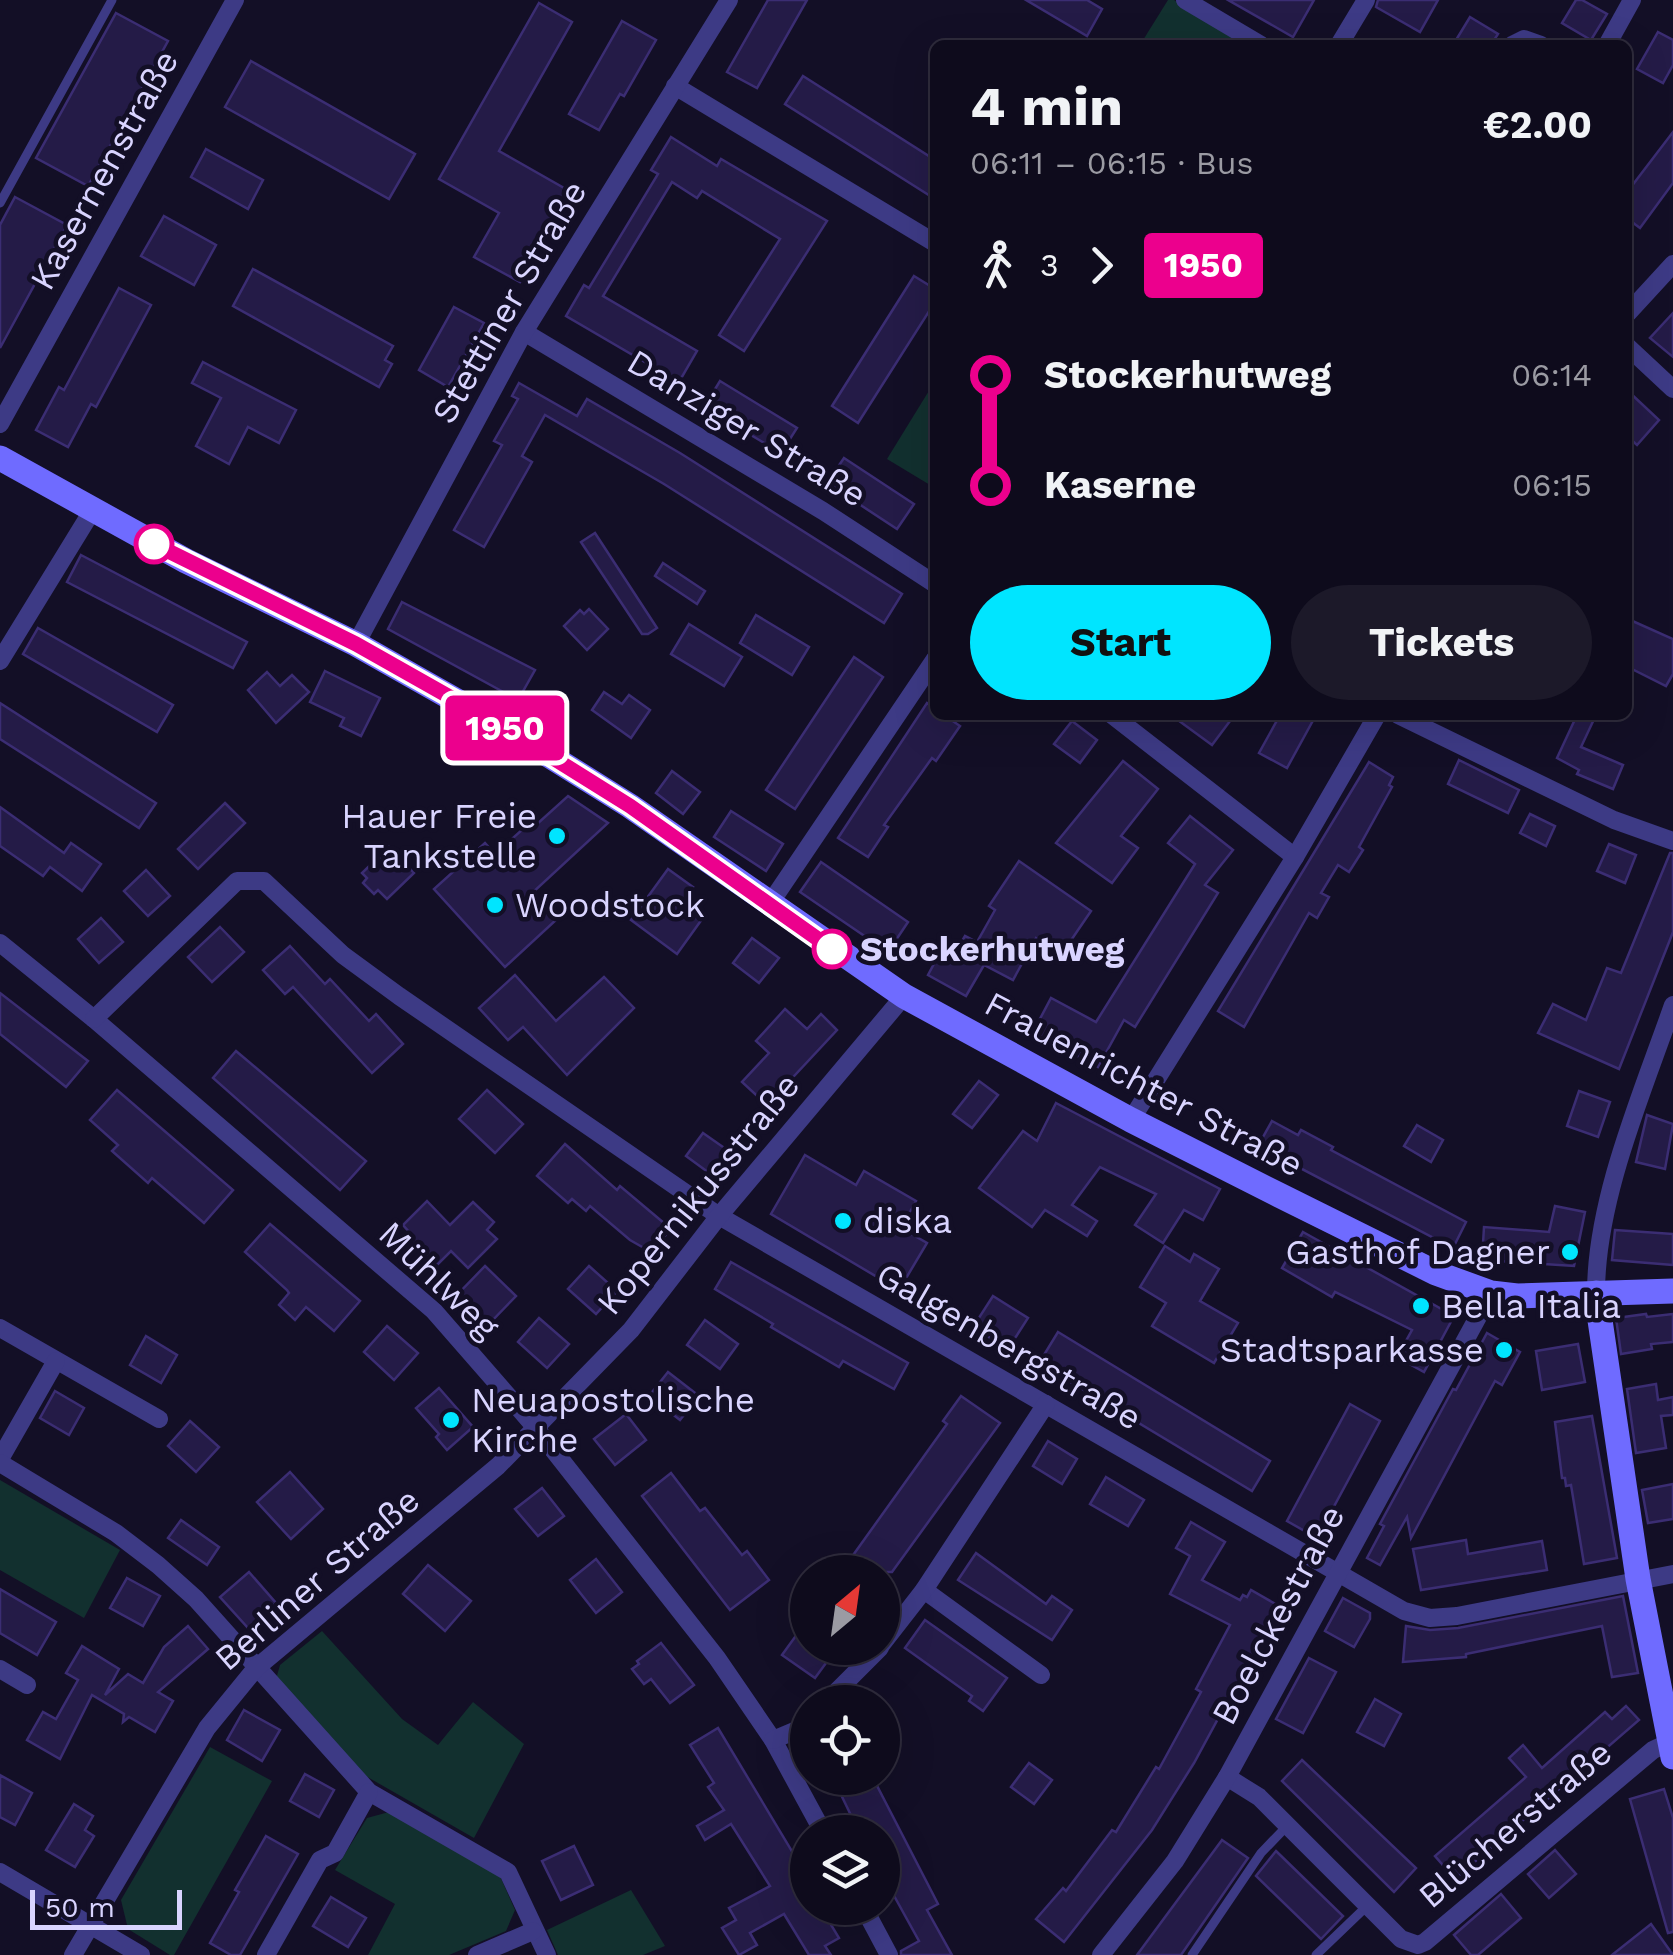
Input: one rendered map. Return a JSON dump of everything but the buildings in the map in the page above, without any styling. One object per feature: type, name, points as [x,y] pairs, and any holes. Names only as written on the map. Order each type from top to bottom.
[{"type":"main road","name":"Frauenrichter Straße","points":[[0,458],[92,511],[356,644],[575,771],[904,996],[1130,1120],[1436,1273],[1491,1293],[1518,1296],[1673,1291]]},
{"type":"main road","points":[[1596,1293],[1638,1579],[1671,1750]]},
{"type":"street","name":"Kasernenstraße","points":[[0,424],[234,0]]},
{"type":"street","name":"Stettiner Straße","points":[[356,644],[524,332],[730,0]]},
{"type":"street","points":[[1186,0],[1253,40]]},
{"type":"street","points":[[1342,40],[1366,0]]},
{"type":"street","points":[[1610,40],[1632,0]]},
{"type":"street","points":[[676,86],[930,240]]},
{"type":"street","points":[[1632,309],[1673,264]]},
{"type":"street","name":"Danziger Straße","points":[[524,332],[824,511],[930,581]]},
{"type":"street","points":[[1632,351],[1673,389]]},
{"type":"street","points":[[0,662],[92,511]]},
{"type":"street","points":[[769,905],[930,666]]},
{"type":"street","points":[[1118,720],[1295,857]]},
{"type":"street","points":[[1130,1120],[1295,857],[1375,720]]},
{"type":"street","points":[[1408,720],[1614,820],[1673,841]]},
{"type":"street","name":"Galgenbergstraße","points":[[94,1019],[237,881],[264,881],[343,955],[719,1216],[1404,1611],[1430,1618],[1457,1616],[1673,1574]]},
{"type":"street","name":"Mühlweg","points":[[0,943],[434,1312],[536,1428],[717,1658],[772,1740],[814,1815]]},
{"type":"street","name":"Kopernikusstraße","points":[[536,1428],[631,1330],[719,1216],[904,996]]},
{"type":"street","points":[[1596,1293],[1596,1266],[1608,1206],[1673,1005]]},
{"type":"street","name":"Boelckestraße","points":[[1101,1955],[1175,1861],[1227,1777],[1491,1293]]},
{"type":"street","points":[[0,1328],[158,1420]]},
{"type":"street","points":[[56,1360],[0,1461],[116,1533],[196,1599],[369,1792],[508,1872],[546,1955]]},
{"type":"street","points":[[900,1621],[1046,1404]]},
{"type":"street","name":"Berliner Straße","points":[[73,1955],[207,1728],[256,1668],[498,1466],[536,1428]]},
{"type":"street","points":[[924,1590],[1041,1675]]},
{"type":"street","points":[[843,1685],[862,1665]]},
{"type":"street","points":[[0,1669],[28,1685]]},
{"type":"street","points":[[772,1740],[790,1733]]},
{"type":"street","name":"Blücherstraße","points":[[1227,1777],[1259,1797],[1366,1907],[1410,1944],[1425,1942],[1652,1750],[1671,1750]]},
{"type":"street","points":[[266,1955],[320,1860],[335,1853],[369,1792]]},
{"type":"street","points":[[0,1872],[141,1955]]},
{"type":"street","points":[[873,1925],[890,1955]]},
{"type":"street","points":[[478,1955],[533,1931]]},
{"type":"lane","points":[[0,203],[112,0]]},
{"type":"lane","points":[[1192,1955],[1261,1854],[1288,1825]]},
{"type":"lane","points":[[1316,1955],[1366,1907]]},
{"type":"green space","points":[[1168,0],[1174,0],[1238,40],[1143,40]]},
{"type":"green space","points":[[930,389],[930,485],[887,459]]},
{"type":"green space","points":[[0,1480],[120,1550],[84,1618],[0,1570]]},
{"type":"green space","points":[[322,1631],[402,1719],[438,1745],[473,1702],[524,1744],[474,1838],[357,1771],[276,1679],[280,1665]]},
{"type":"green space","points":[[210,1747],[272,1781],[174,1955],[170,1955],[128,1929],[121,1900]]},
{"type":"green space","points":[[389,1812],[500,1876],[515,1910],[506,1931],[449,1955],[368,1955],[395,1904],[335,1870],[367,1818]]},
{"type":"green space","points":[[631,1890],[665,1946],[643,1955],[558,1955],[547,1930]]},
{"type":"bus line","name":"1950","points":[[154,544],[356,644],[562,762],[832,949]]},
{"type":"place","name":"Hauer Freie Tankstelle","points":[[557,836]]},
{"type":"place","name":"Woodstock","points":[[495,905]]},
{"type":"place","name":"Stockerhutweg","points":[[832,949]]},
{"type":"place","name":"diska","points":[[843,1221]]},
{"type":"place","name":"Gasthof Dagner","points":[[1570,1252]]},
{"type":"place","name":"Bella Italia","points":[[1421,1306]]},
{"type":"place","name":"Stadtsparkasse","points":[[1504,1350]]},
{"type":"place","name":"Neuapostolische Kirche","points":[[451,1420]]}]
